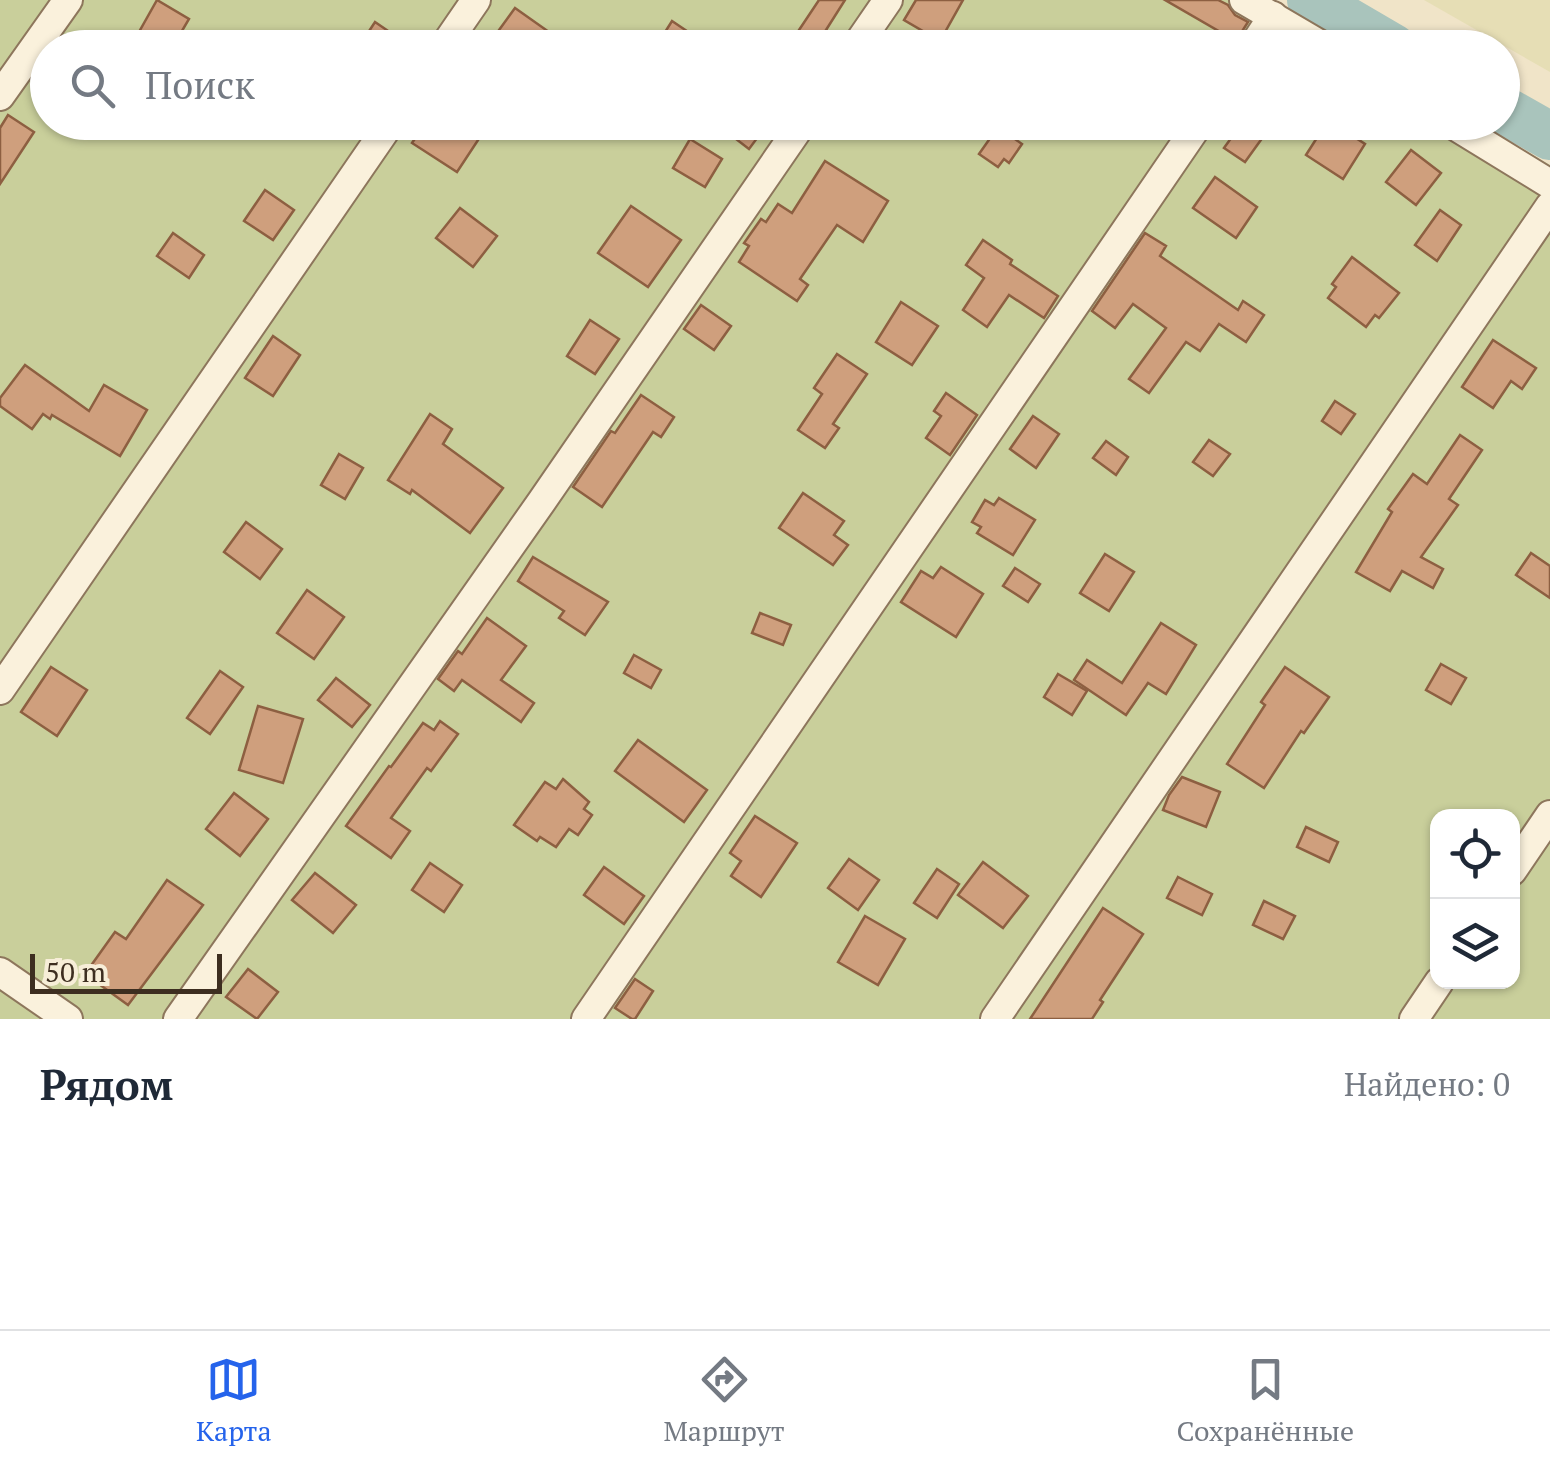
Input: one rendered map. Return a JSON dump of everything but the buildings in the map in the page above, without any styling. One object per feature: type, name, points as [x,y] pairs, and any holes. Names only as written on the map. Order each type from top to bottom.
[{"type":"street","points":[[47,30],[68,0]]},
{"type":"street","points":[[455,30],[476,0]]},
{"type":"street","points":[[867,30],[888,0]]},
{"type":"street","points":[[1244,0],[1297,30]]},
{"type":"street","points":[[1264,30],[1274,16]]},
{"type":"street","points":[[0,96],[30,54]]},
{"type":"street","points":[[0,690],[379,140]]},
{"type":"street","points":[[178,1019],[791,140]]},
{"type":"street","points":[[586,1019],[1188,140]]},
{"type":"street","points":[[1478,140],[1550,184]]},
{"type":"street","points":[[995,1019],[1550,206]]},
{"type":"street","points":[[1520,860],[1550,815]]},
{"type":"street","points":[[0,972],[68,1019]]},
{"type":"street","points":[[1414,1019],[1434,989]]},
{"type":"shaded area","points":[[1424,0],[1550,0],[1550,72],[1520,55],[1520,30],[1476,30]]},
{"type":"green space","points":[[0,0],[1257,0],[1311,30],[30,30],[30,140],[1506,140],[1550,165],[1550,1019],[0,1019]]},
{"type":"waterway","points":[[1311,0],[1362,30]]},
{"type":"waterway","points":[[1520,119],[1550,136]]}]
